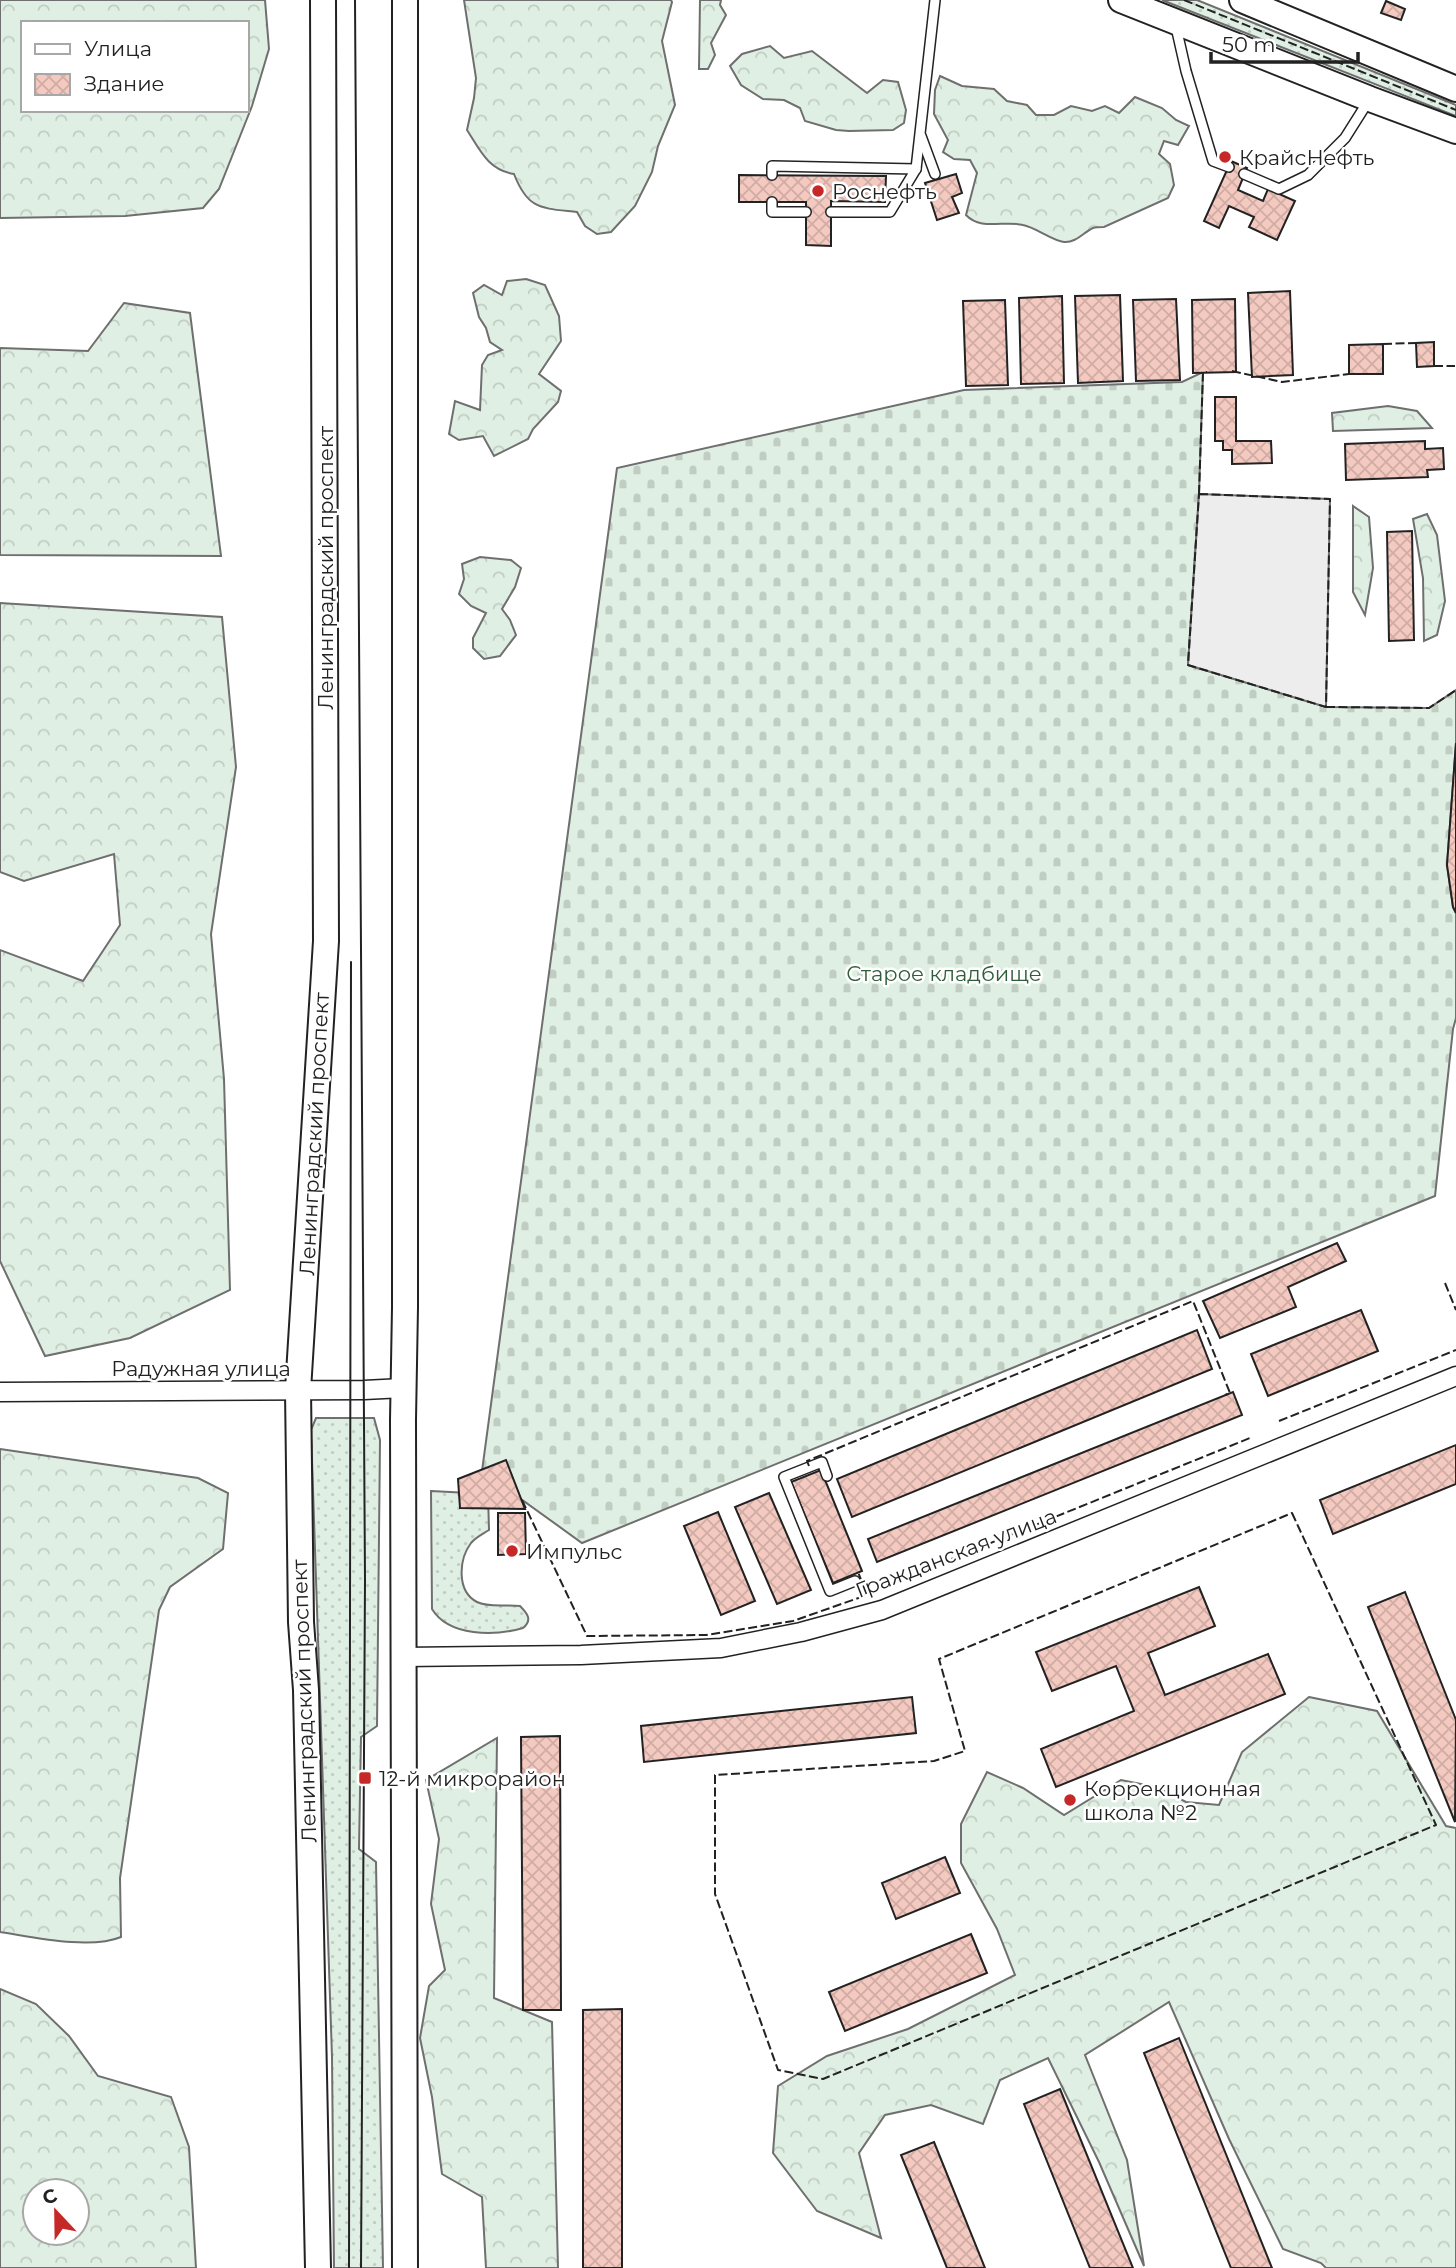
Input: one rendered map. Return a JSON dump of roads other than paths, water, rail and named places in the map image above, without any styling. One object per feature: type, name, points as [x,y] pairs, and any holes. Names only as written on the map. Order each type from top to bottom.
[{"type":"main road","name":"Ленинградский проспект","points":[[318,2268],[306,1690],[301,1622],[298,1390],[326,941],[323,0]]},
{"type":"main road","points":[[405,0],[405,1307],[402,1388],[405,2268]]},
{"type":"main road","points":[[405,29],[414,0]]},
{"type":"main road","points":[[1121,0],[1456,131]]},
{"type":"main road","points":[[1242,0],[1456,89]]},
{"type":"street","name":"Гражданская улица","points":[[403,1657],[581,1655],[721,1648],[801,1632],[881,1610],[1456,1376]]},
{"type":"street","name":"Радужная улица","points":[[0,1392],[402,1388]]},
{"type":"lane","points":[[837,201],[834,212],[862,207],[890,212],[916,169],[935,0]]},
{"type":"lane","points":[[1175,22],[1186,71],[1213,160],[1228,167]]},
{"type":"lane","points":[[1244,174],[1279,189],[1308,175],[1345,138],[1370,99]]},
{"type":"lane","points":[[920,134],[935,174]]},
{"type":"lane","points":[[772,175],[772,166],[797,171],[916,169]]},
{"type":"lane","points":[[772,202],[772,212],[800,209]]},
{"type":"lane","points":[[827,1476],[822,1462],[784,1477],[830,1591],[855,1581]]},
{"type":"tram line","points":[[355,0],[365,1581],[361,2268]]},
{"type":"tram line","points":[[349,2268],[351,962]]},
{"type":"place","name":"КрайсНефть","points":[[1225,157]]},
{"type":"place","name":"Роснефть","points":[[818,191]]},
{"type":"place","name":"Импульс","points":[[512,1551]]},
{"type":"place","name":"12-й микрорайон","points":[[365,1778]]},
{"type":"place","name":"Коррекционная школа №2","points":[[1070,1800]]},
{"type":"park label","name":"Старое кладбище","points":[[944,973]]}]
